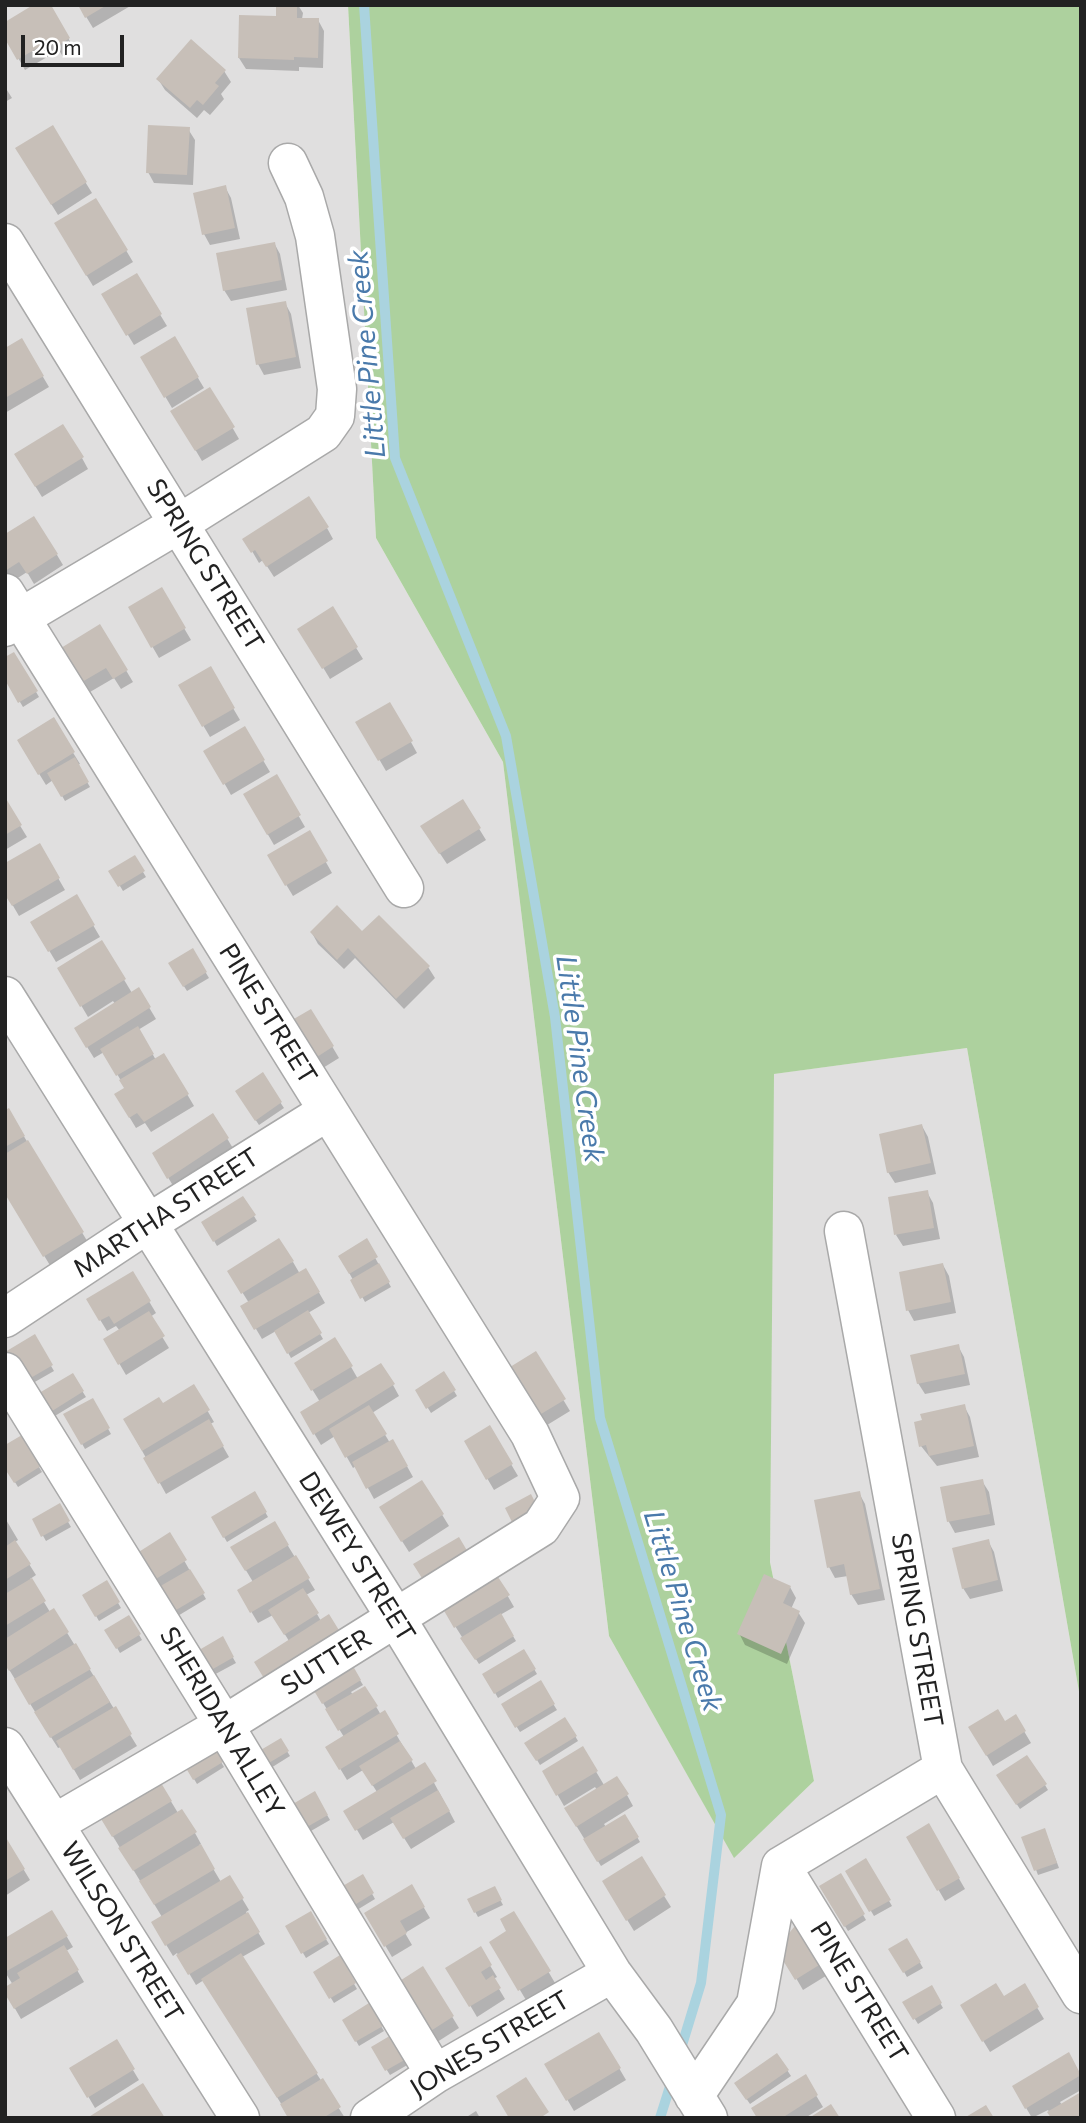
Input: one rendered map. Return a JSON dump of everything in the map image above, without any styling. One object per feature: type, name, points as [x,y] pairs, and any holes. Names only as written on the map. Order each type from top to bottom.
[{"type":"street","points":[[10,613],[180,523],[323,433],[335,416],[337,389],[315,236],[304,197],[288,163]]},
{"type":"street","name":"SPRING STREET","points":[[5,243],[404,888]]},
{"type":"street","name":"PINE STREET","points":[[10,613],[328,1111],[530,1434]]},
{"type":"street","name":"DEWEY STREET","points":[[5,996],[396,1618],[612,1973],[654,2030],[701,2107]]},
{"type":"street","name":"MARTHA STREET","points":[[5,1318],[147,1224],[328,1111]]},
{"type":"street","name":"SPRING STREET","points":[[844,1231],[943,1769],[1081,1994]]},
{"type":"street","name":"SHERIDAN ALLEY","points":[[5,1372],[224,1725],[435,2074]]},
{"type":"street","name":"SUTTER","points":[[54,1824],[224,1725],[541,1527],[560,1498],[530,1434]]},
{"type":"street","name":"WILSON STREET","points":[[5,1747],[240,2118]]},
{"type":"street","points":[[701,2107],[756,2004],[781,1866],[943,1769]]},
{"type":"street","name":"PINE STREET","points":[[781,1866],[936,2118]]},
{"type":"street","name":"JONES STREET","points":[[370,2118],[435,2074],[612,1973]]},
{"type":"shaded area","points":[[5,5],[348,5],[376,538],[503,762],[609,1636],[734,1857],[814,1781],[770,1562],[773,1074],[967,1048],[1081,1703],[1081,2118],[5,2118]]},
{"type":"green space","points":[[348,5],[1081,5],[1081,1703],[967,1048],[774,1074],[770,1562],[814,1781],[734,1858],[609,1636],[503,762],[376,538]]},
{"type":"building","points":[[33,5],[51,5],[70,38],[56,47],[51,40],[17,60],[5,39],[5,22]]},
{"type":"building","points":[[78,5],[107,5],[85,18]]},
{"type":"building","points":[[276,5],[297,5],[297,18],[319,18],[318,58],[238,58],[239,15],[276,16]]},
{"type":"building","points":[[191,39],[226,70],[215,83],[219,86],[203,105],[197,100],[190,108],[156,79]]},
{"type":"building","points":[[53,125],[87,182],[51,205],[15,148]]},
{"type":"building","points":[[148,125],[190,127],[187,175],[146,173]]},
{"type":"building","points":[[226,185],[235,228],[202,235],[193,193]]},
{"type":"building","points":[[96,198],[128,250],[86,276],[54,223]]},
{"type":"building","points":[[275,242],[282,280],[223,291],[216,253]]},
{"type":"building","points":[[137,273],[162,314],[126,336],[101,294]]},
{"type":"building","points":[[286,301],[296,357],[256,365],[246,308]]},
{"type":"building","points":[[175,336],[199,377],[164,398],[140,357]]},
{"type":"building","points":[[22,338],[44,376],[5,398],[5,348]]},
{"type":"building","points":[[210,387],[235,427],[195,451],[170,411]]},
{"type":"building","points":[[63,424],[84,457],[35,487],[14,454]]},
{"type":"building","points":[[309,496],[329,527],[266,567],[255,550],[251,553],[242,539]]},
{"type":"building","points":[[34,516],[58,554],[27,574],[19,562],[5,571],[5,534]]},
{"type":"building","points":[[162,587],[186,628],[151,648],[128,607]]},
{"type":"building","points":[[333,606],[358,647],[322,669],[297,629]]},
{"type":"building","points":[[100,624],[128,670],[113,679],[106,668],[82,682],[61,648]]},
{"type":"building","points":[[14,652],[38,691],[18,703],[5,680],[5,657]]},
{"type":"building","points":[[211,666],[235,708],[202,727],[178,685]]},
{"type":"building","points":[[390,702],[413,741],[378,761],[355,722]]},
{"type":"building","points":[[54,717],[75,752],[38,775],[17,740]]},
{"type":"building","points":[[245,726],[265,760],[223,785],[203,751]]},
{"type":"building","points":[[75,757],[89,782],[61,797],[47,773]]},
{"type":"building","points":[[277,774],[301,815],[267,835],[243,794]]},
{"type":"building","points":[[5,797],[22,825],[5,835]]},
{"type":"building","points":[[463,799],[481,828],[439,854],[420,826]]},
{"type":"building","points":[[310,830],[328,861],[285,886],[267,855]]},
{"type":"building","points":[[40,843],[60,878],[12,906],[5,895],[5,863]]},
{"type":"building","points":[[135,855],[145,871],[118,887],[108,871]]},
{"type":"building","points":[[77,894],[95,925],[48,952],[30,922]]},
{"type":"building","points":[[337,905],[362,931],[379,915],[430,966],[396,999],[348,948],[337,960],[310,932]]},
{"type":"building","points":[[102,940],[126,979],[80,1007],[57,968]]},
{"type":"building","points":[[193,948],[207,972],[183,987],[168,963]]},
{"type":"building","points":[[139,987],[151,1007],[86,1048],[74,1028]]},
{"type":"building","points":[[311,1009],[334,1046],[303,1066],[280,1027]]},
{"type":"building","points":[[138,1026],[154,1054],[116,1076],[100,1049]]},
{"type":"building","points":[[164,1053],[189,1094],[144,1122],[137,1113],[129,1118],[114,1094],[124,1088],[119,1080]]},
{"type":"building","points":[[263,1072],[282,1102],[255,1121],[235,1091]]},
{"type":"building","points":[[9,1108],[25,1136],[5,1147],[5,1110]]},
{"type":"building","points":[[213,1113],[229,1138],[167,1179],[152,1153]]},
{"type":"building","points":[[922,1124],[931,1163],[887,1173],[879,1134]]},
{"type":"building","points":[[28,1140],[84,1232],[43,1257],[5,1194],[5,1154]]},
{"type":"building","points":[[928,1190],[934,1228],[894,1235],[888,1197]]},
{"type":"building","points":[[243,1196],[256,1215],[213,1242],[201,1222]]},
{"type":"building","points":[[279,1238],[294,1261],[241,1294],[227,1271]]},
{"type":"building","points":[[367,1238],[378,1257],[349,1274],[338,1256]]},
{"type":"building","points":[[379,1263],[390,1282],[360,1299],[350,1280]]},
{"type":"building","points":[[943,1263],[951,1302],[906,1311],[899,1272]]},
{"type":"building","points":[[306,1268],[320,1292],[254,1330],[240,1306]]},
{"type":"building","points":[[133,1271],[151,1301],[114,1324],[109,1316],[99,1321],[86,1299]]},
{"type":"building","points":[[308,1310],[322,1333],[287,1354],[274,1331]]},
{"type":"building","points":[[149,1311],[165,1336],[118,1365],[103,1339]]},
{"type":"building","points":[[35,1334],[53,1365],[22,1383],[5,1352]]},
{"type":"building","points":[[335,1337],[353,1366],[311,1391],[294,1363]]},
{"type":"building","points":[[959,1344],[965,1374],[917,1384],[910,1355]]},
{"type":"building","points":[[536,1351],[566,1399],[531,1420],[502,1372]]},
{"type":"building","points":[[381,1363],[395,1384],[313,1435],[300,1412]]},
{"type":"building","points":[[444,1371],[456,1390],[426,1409],[415,1390]]},
{"type":"building","points":[[73,1373],[84,1391],[41,1418],[29,1399]]},
{"type":"building","points":[[194,1384],[210,1410],[142,1451],[123,1419],[159,1397],[163,1403]]},
{"type":"building","points":[[93,1398],[110,1428],[81,1445],[63,1414]]},
{"type":"building","points":[[965,1404],[974,1446],[929,1456],[926,1445],[919,1447],[914,1422],[922,1420],[920,1414]]},
{"type":"building","points":[[369,1405],[387,1434],[345,1458],[329,1429]]},
{"type":"building","points":[[209,1419],[224,1446],[158,1484],[143,1458]]},
{"type":"building","points":[[490,1425],[513,1464],[486,1480],[464,1441]]},
{"type":"building","points":[[22,1435],[41,1466],[14,1483],[5,1469],[5,1445]]},
{"type":"building","points":[[393,1439],[408,1466],[366,1489],[352,1462]]},
{"type":"building","points":[[983,1479],[990,1514],[947,1522],[940,1487]]},
{"type":"building","points":[[422,1480],[444,1514],[401,1542],[379,1507]]},
{"type":"building","points":[[255,1491],[267,1512],[223,1538],[211,1517]]},
{"type":"building","points":[[860,1491],[880,1589],[850,1595],[844,1564],[827,1568],[814,1500]]},
{"type":"building","points":[[531,1494],[541,1514],[515,1528],[505,1508]]},
{"type":"building","points":[[60,1503],[70,1521],[41,1537],[32,1519]]},
{"type":"building","points":[[275,1521],[289,1545],[245,1571],[230,1547]]},
{"type":"building","points":[[170,1532],[187,1560],[151,1582],[134,1555]]},
{"type":"building","points":[[459,1537],[472,1559],[427,1586],[413,1564]]},
{"type":"building","points":[[989,1539],[998,1580],[962,1589],[952,1548]]},
{"type":"building","points":[[15,1540],[31,1564],[5,1580],[5,1547]]},
{"type":"building","points":[[296,1555],[310,1578],[250,1613],[237,1590]]},
{"type":"building","points":[[190,1569],[205,1593],[171,1613],[157,1588]]},
{"type":"building","points":[[764,1574],[791,1586],[783,1603],[800,1611],[781,1654],[737,1634]]},
{"type":"building","points":[[498,1577],[510,1595],[454,1628],[443,1609]]},
{"type":"building","points":[[32,1578],[46,1601],[5,1626],[5,1594]]},
{"type":"building","points":[[107,1580],[120,1602],[95,1617],[82,1595]]},
{"type":"building","points":[[303,1588],[319,1613],[284,1635],[268,1610]]},
{"type":"building","points":[[54,1608],[69,1632],[9,1671],[5,1665],[5,1639]]},
{"type":"building","points":[[501,1613],[514,1636],[475,1660],[460,1638]]},
{"type":"building","points":[[329,1614],[345,1640],[270,1688],[254,1662]]},
{"type":"building","points":[[129,1615],[141,1634],[116,1649],[104,1630]]},
{"type":"building","points":[[223,1636],[234,1657],[206,1673],[194,1653]]},
{"type":"building","points":[[76,1643],[91,1669],[29,1705],[14,1679]]},
{"type":"building","points":[[524,1649],[536,1669],[494,1694],[482,1674]]},
{"type":"building","points":[[349,1659],[361,1680],[322,1704],[310,1684]]},
{"type":"building","points":[[94,1675],[110,1702],[50,1738],[34,1712]]},
{"type":"building","points":[[541,1680],[555,1704],[515,1728],[501,1704]]},
{"type":"building","points":[[365,1686],[378,1706],[338,1731],[325,1709]]},
{"type":"building","points":[[116,1706],[132,1734],[73,1770],[56,1741]]},
{"type":"building","points":[[998,1709],[1005,1721],[1016,1714],[1026,1731],[986,1756],[968,1727]]},
{"type":"building","points":[[385,1710],[399,1734],[339,1770],[325,1747]]},
{"type":"building","points":[[565,1717],[577,1736],[536,1761],[524,1743]]},
{"type":"building","points":[[281,1738],[289,1751],[262,1767],[254,1754]]},
{"type":"building","points":[[400,1741],[413,1760],[372,1786],[359,1766]]},
{"type":"building","points":[[213,1745],[223,1762],[193,1780],[183,1763]]},
{"type":"building","points":[[583,1746],[598,1771],[556,1796],[542,1771]]},
{"type":"building","points":[[1027,1755],[1047,1784],[1016,1805],[996,1775]]},
{"type":"building","points":[[425,1762],[437,1781],[355,1831],[343,1811]]},
{"type":"building","points":[[617,1776],[629,1794],[576,1827],[564,1808]]},
{"type":"building","points":[[158,1778],[172,1801],[112,1837],[98,1814]]},
{"type":"building","points":[[438,1790],[450,1811],[403,1839],[390,1818]]},
{"type":"building","points":[[315,1791],[328,1815],[300,1831],[286,1808]]},
{"type":"building","points":[[182,1809],[197,1832],[133,1871],[118,1848]]},
{"type":"building","points":[[625,1814],[639,1837],[597,1862],[583,1839]]},
{"type":"building","points":[[929,1823],[960,1878],[937,1891],[906,1837]]},
{"type":"building","points":[[1045,1828],[1057,1863],[1034,1871],[1021,1837]]},
{"type":"building","points":[[5,1836],[25,1869],[5,1881]]},
{"type":"building","points":[[201,1844],[215,1869],[154,1905],[139,1881]]},
{"type":"building","points":[[642,1856],[666,1895],[626,1921],[602,1881]]},
{"type":"building","points":[[866,1858],[891,1900],[869,1912],[845,1871]]},
{"type":"building","points":[[841,1873],[865,1914],[844,1927],[819,1886]]},
{"type":"building","points":[[363,1874],[374,1893],[348,1909],[336,1890]]},
{"type":"building","points":[[230,1875],[244,1898],[165,1946],[151,1922]]},
{"type":"building","points":[[412,1884],[425,1907],[400,1921],[407,1933],[384,1947],[364,1913]]},
{"type":"building","points":[[495,1886],[502,1900],[474,1913],[467,1899]]},
{"type":"building","points":[[52,1910],[68,1936],[5,1972],[5,1938]]},
{"type":"building","points":[[311,1911],[327,1939],[301,1954],[285,1926]]},
{"type":"building","points":[[514,1911],[551,1971],[518,1991],[489,1942],[506,1931],[500,1919]]},
{"type":"building","points":[[248,1912],[260,1932],[188,1975],[176,1955]]},
{"type":"building","points":[[799,1921],[824,1962],[795,1980],[776,1949]]},
{"type":"building","points":[[907,1938],[921,1962],[903,1973],[888,1949]]},
{"type":"building","points":[[64,1945],[79,1970],[14,2009],[5,1994],[5,1987],[20,1978],[17,1973]]},
{"type":"building","points":[[481,1946],[492,1965],[481,1972],[486,1980],[493,1975],[501,1988],[469,2007],[445,1968]]},
{"type":"building","points":[[241,1953],[318,2073],[277,2098],[201,1979]]},
{"type":"building","points":[[340,1955],[356,1983],[329,1999],[313,1972]]},
{"type":"building","points":[[423,1966],[454,2016],[426,2034],[395,1984]]},
{"type":"building","points":[[996,1983],[1004,1996],[1025,1983],[1039,2007],[982,2042],[960,2005]]},
{"type":"building","points":[[932,1985],[942,2003],[913,2020],[902,2002]]},
{"type":"building","points":[[369,2003],[383,2026],[355,2042],[342,2020]]},
{"type":"building","points":[[599,2032],[621,2068],[566,2101],[544,2064]]},
{"type":"building","points":[[393,2034],[408,2058],[385,2071],[371,2047]]},
{"type":"building","points":[[117,2039],[135,2069],[87,2098],[69,2068]]},
{"type":"building","points":[[1069,2052],[1081,2075],[1025,2109],[1012,2086]]},
{"type":"building","points":[[777,2053],[789,2070],[746,2100],[734,2083]]},
{"type":"building","points":[[806,2074],[818,2095],[782,2118],[757,2118],[751,2108]]},
{"type":"building","points":[[526,2077],[549,2112],[540,2118],[509,2118],[496,2096]]},
{"type":"building","points":[[323,2078],[341,2107],[323,2118],[288,2118],[280,2104]]},
{"type":"building","points":[[143,2083],[165,2118],[87,2118]]},
{"type":"building","points":[[1081,2092],[1081,2118],[1051,2118],[1047,2112]]},
{"type":"building","points":[[831,2104],[840,2118],[809,2118]]},
{"type":"building","points":[[986,2105],[994,2118],[964,2118]]},
{"type":"waterway","name":"Little Pine Creek","points":[[364,5],[395,458],[506,736],[555,1017],[600,1418],[721,1815],[701,1983],[679,2055]]},
{"type":"waterway","name":"Little Pine Creek","points":[[660,2118],[673,2077]]}]
